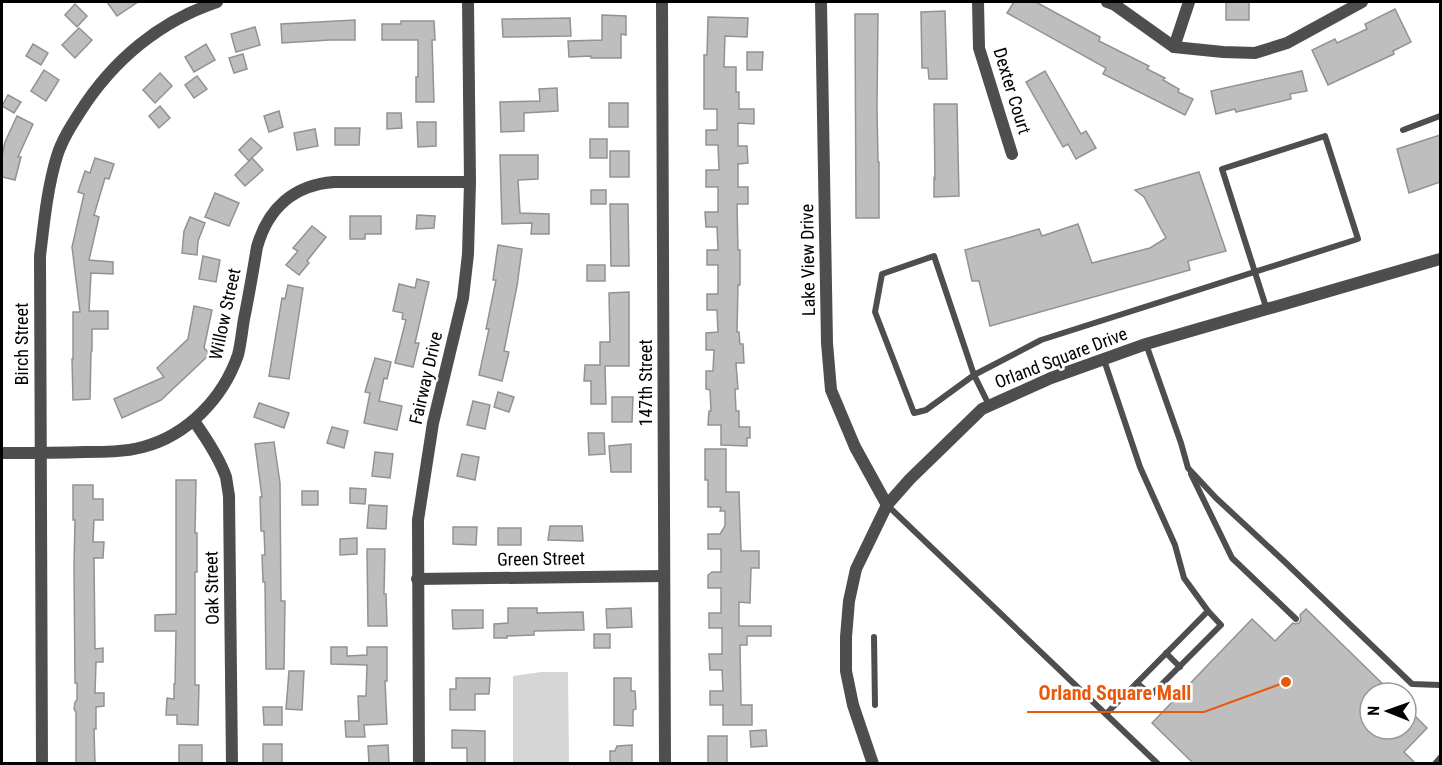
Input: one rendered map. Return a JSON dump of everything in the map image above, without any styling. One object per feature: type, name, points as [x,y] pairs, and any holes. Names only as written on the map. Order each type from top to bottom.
[{"type":"street","name":"Birch Street","points":[[42,764],[40,256],[48,189],[57,155],[68,130],[99,84],[119,62],[169,23],[185,14],[217,2]]},
{"type":"street","name":"Fairway Drive","points":[[419,764],[418,520],[433,423],[463,298],[468,254],[471,182],[468,2]]},
{"type":"street","name":"147th Street","points":[[662,2],[665,764]]},
{"type":"street","name":"Lake View Drive","points":[[821,2],[827,343],[831,390],[855,447],[887,505]]},
{"type":"street","name":"Dexter Court","points":[[978,2],[979,48],[1012,154]]},
{"type":"street","points":[[1107,2],[1115,5],[1174,47],[1255,53],[1287,43],[1362,2]]},
{"type":"street","points":[[1174,47],[1189,2]]},
{"type":"street","name":"Willow Street","points":[[2,453],[121,451],[141,448],[158,443],[194,421],[211,404],[232,371],[238,352],[261,234],[277,207],[291,195],[307,187],[334,182],[471,182]]},
{"type":"street","name":"Orland Square Drive","points":[[873,764],[853,705],[846,671],[849,601],[856,569],[887,505],[910,479],[982,409],[1103,358],[1440,259]]},
{"type":"street","name":"Oak Street","points":[[194,421],[219,461],[226,478],[229,496],[232,764]]},
{"type":"street","name":"Green Street","points":[[417,579],[664,576]]},
{"type":"lane","points":[[1402,130],[1440,116]]},
{"type":"lane","points":[[990,406],[974,375],[934,256],[882,274],[875,312],[914,413],[926,410],[974,375],[1041,340],[1255,272],[1358,239],[1325,136],[1221,170],[1255,272],[1267,310]]},
{"type":"lane","points":[[1146,344],[1188,468],[1232,558],[1296,620]]},
{"type":"lane","points":[[1103,358],[1140,466],[1175,545],[1184,578],[1221,625],[1151,696],[1137,683]]},
{"type":"lane","points":[[1188,468],[1216,498],[1412,684],[1440,685]]},
{"type":"lane","points":[[887,505],[1158,764]]},
{"type":"lane","points":[[1106,714],[1208,611]]},
{"type":"lane","points":[[874,637],[875,705]]},
{"type":"lane","points":[[1166,653],[1180,667]]},
{"type":"lane","points":[[1435,764],[1440,758]]},
{"type":"shaded area","points":[[541,672],[568,672],[569,763],[513,763],[513,676]]},
{"type":"building","points":[[107,2],[138,2],[117,16]]},
{"type":"building","points":[[1014,2],[1036,2],[1100,37],[1099,41],[1149,66],[1147,69],[1165,78],[1163,80],[1179,89],[1178,92],[1193,99],[1185,115],[1103,74],[1106,68],[1007,13]]},
{"type":"building","points":[[1226,2],[1249,2],[1249,20],[1226,20]]},
{"type":"building","points":[[75,4],[87,16],[77,27],[65,15]]},
{"type":"building","points":[[1395,9],[1411,42],[1393,51],[1394,54],[1328,85],[1312,50],[1335,39],[1337,43],[1367,29],[1365,24]]},
{"type":"building","points":[[945,11],[947,79],[929,79],[928,68],[922,68],[921,12]]},
{"type":"building","points":[[855,14],[878,14],[879,218],[856,218]]},
{"type":"building","points":[[602,15],[626,16],[626,35],[621,34],[621,58],[569,57],[568,41],[602,40]]},
{"type":"building","points":[[708,17],[748,18],[747,37],[725,36],[724,67],[736,67],[739,109],[754,109],[754,124],[738,123],[738,146],[747,146],[748,163],[738,164],[738,187],[748,187],[748,204],[737,204],[740,285],[738,285],[737,332],[739,332],[740,344],[743,344],[744,363],[736,363],[738,389],[735,389],[739,427],[750,427],[747,446],[721,445],[721,425],[708,425],[709,411],[711,411],[710,390],[706,389],[706,371],[713,371],[714,350],[706,350],[706,333],[718,332],[717,310],[707,310],[707,294],[718,294],[718,265],[707,265],[707,250],[718,250],[717,227],[706,227],[705,212],[718,212],[718,187],[706,187],[706,170],[719,170],[718,145],[706,145],[706,130],[717,130],[717,109],[704,109],[704,55],[707,55]]},
{"type":"building","points":[[570,18],[571,36],[503,37],[502,19]]},
{"type":"building","points":[[355,20],[355,40],[282,43],[281,24]]},
{"type":"building","points":[[401,21],[434,21],[435,40],[432,40],[434,102],[416,102],[418,40],[382,40],[382,24],[401,24]]},
{"type":"building","points":[[255,27],[260,45],[236,52],[231,34]]},
{"type":"building","points":[[79,28],[92,40],[75,58],[62,45]]},
{"type":"building","points":[[33,44],[48,53],[41,65],[26,56]]},
{"type":"building","points":[[206,44],[215,60],[194,72],[185,57]]},
{"type":"building","points":[[747,52],[763,52],[762,70],[747,70]]},
{"type":"building","points":[[243,54],[247,69],[234,73],[229,58]]},
{"type":"building","points":[[44,70],[59,80],[46,101],[31,91]]},
{"type":"building","points":[[1045,71],[1081,134],[1086,131],[1096,148],[1076,159],[1068,144],[1063,147],[1026,82]]},
{"type":"building","points":[[1302,71],[1307,91],[1290,94],[1291,99],[1236,112],[1235,109],[1216,114],[1211,91]]},
{"type":"building","points":[[160,73],[172,86],[155,103],[143,90]]},
{"type":"building","points":[[197,76],[207,89],[194,98],[185,85]]},
{"type":"building","points":[[557,88],[558,111],[524,113],[524,131],[501,132],[500,102],[540,101],[539,89]]},
{"type":"building","points":[[8,95],[21,102],[14,113],[2,106]]},
{"type":"building","points":[[609,103],[628,103],[628,127],[609,127]]},
{"type":"building","points":[[934,104],[957,104],[959,196],[934,197]]},
{"type":"building","points":[[160,106],[170,118],[159,128],[149,116]]},
{"type":"building","points":[[279,111],[283,127],[269,132],[264,116]]},
{"type":"building","points":[[387,113],[401,113],[402,128],[387,129]]},
{"type":"building","points":[[17,116],[33,124],[18,157],[21,157],[15,180],[2,177],[2,156],[5,142]]},
{"type":"building","points":[[417,122],[436,122],[436,146],[418,147]]},
{"type":"building","points":[[335,128],[360,128],[359,145],[335,145]]},
{"type":"building","points":[[315,129],[318,146],[297,150],[294,133]]},
{"type":"building","points":[[1440,135],[1440,182],[1409,193],[1397,149]]},
{"type":"building","points":[[251,138],[262,148],[249,161],[239,150]]},
{"type":"building","points":[[590,139],[607,139],[607,158],[590,158]]},
{"type":"building","points":[[610,151],[629,151],[629,177],[610,177]]},
{"type":"building","points":[[500,155],[538,155],[538,179],[518,180],[520,213],[549,214],[549,234],[531,234],[532,223],[502,224]]},
{"type":"building","points":[[95,158],[114,164],[109,179],[105,178],[94,215],[99,217],[89,260],[113,262],[113,274],[91,273],[89,311],[108,311],[108,329],[92,329],[90,399],[73,400],[73,312],[80,312],[72,247],[84,194],[78,192],[85,171],[90,173]]},
{"type":"building","points":[[252,158],[263,170],[245,186],[235,175]]},
{"type":"building","points":[[1199,172],[1226,251],[1188,261],[1190,270],[990,326],[979,281],[972,281],[965,250],[1039,229],[1042,236],[1078,224],[1092,263],[1150,248],[1166,238],[1144,197],[1135,190]]},
{"type":"building","points":[[591,190],[606,190],[606,204],[591,204]]},
{"type":"building","points":[[215,193],[239,203],[229,226],[205,217]]},
{"type":"building","points":[[610,204],[628,204],[629,266],[611,266]]},
{"type":"building","points":[[417,215],[435,216],[434,228],[416,229]]},
{"type":"building","points":[[350,216],[381,216],[381,234],[365,234],[365,239],[350,239]]},
{"type":"building","points":[[190,217],[205,223],[198,241],[197,255],[182,253],[184,231]]},
{"type":"building","points":[[312,226],[326,237],[299,275],[286,265],[298,251],[293,248]]},
{"type":"building","points":[[498,245],[522,249],[504,351],[509,352],[502,381],[479,375],[489,329],[486,329],[496,280],[493,280]]},
{"type":"building","points":[[203,256],[220,260],[216,282],[199,279]]},
{"type":"building","points":[[587,265],[605,265],[605,281],[587,281]]},
{"type":"building","points":[[417,279],[429,282],[415,343],[419,343],[413,367],[395,363],[406,320],[402,319],[403,313],[393,311],[399,284],[415,288]]},
{"type":"building","points":[[288,285],[303,288],[289,379],[269,376],[282,298],[285,299]]},
{"type":"building","points":[[629,292],[629,366],[605,366],[606,404],[591,404],[591,381],[584,381],[585,365],[600,365],[600,342],[610,342],[609,293]]},
{"type":"building","points":[[194,306],[212,310],[204,348],[210,354],[161,400],[122,418],[114,399],[164,377],[157,368],[188,339]]},
{"type":"building","points":[[375,358],[391,362],[387,379],[384,378],[379,401],[402,406],[397,430],[364,423],[370,393],[365,392]]},
{"type":"building","points":[[498,392],[514,397],[509,412],[494,407]]},
{"type":"building","points":[[612,397],[633,397],[632,422],[612,422]]},
{"type":"building","points":[[473,401],[490,405],[485,429],[467,425]]},
{"type":"building","points":[[259,403],[289,413],[284,428],[254,417]]},
{"type":"building","points":[[332,427],[348,431],[344,448],[327,443]]},
{"type":"building","points":[[588,433],[604,433],[605,454],[589,455]]},
{"type":"building","points":[[274,442],[280,483],[281,601],[285,601],[284,669],[266,669],[265,582],[263,582],[262,555],[265,555],[264,531],[261,531],[260,497],[262,497],[255,444]]},
{"type":"building","points":[[631,444],[631,472],[611,472],[609,446]]},
{"type":"building","points":[[705,449],[726,449],[726,492],[739,492],[741,551],[759,551],[759,568],[751,568],[750,603],[739,602],[739,626],[771,626],[771,636],[747,636],[747,645],[740,645],[741,705],[752,705],[752,725],[723,725],[723,705],[710,705],[710,691],[723,691],[722,670],[710,670],[709,654],[722,654],[722,628],[709,628],[709,613],[721,613],[721,588],[708,588],[708,575],[712,572],[721,572],[721,549],[708,549],[708,534],[720,534],[725,526],[725,511],[720,511],[721,507],[708,507]]},
{"type":"building","points":[[375,452],[393,454],[390,478],[372,476]]},
{"type":"building","points":[[462,454],[479,457],[475,480],[457,476]]},
{"type":"building","points":[[176,480],[196,480],[195,685],[199,685],[198,725],[177,724],[177,715],[166,715],[167,698],[174,699],[176,631],[155,631],[155,615],[176,614]]},
{"type":"building","points":[[73,485],[93,485],[93,499],[103,499],[103,520],[94,520],[93,542],[104,542],[103,558],[94,558],[95,649],[103,648],[103,662],[96,662],[95,693],[104,693],[104,706],[96,707],[95,764],[76,764],[76,712],[74,709],[77,700],[77,683],[75,683]]},
{"type":"building","points":[[350,488],[366,489],[365,504],[350,503]]},
{"type":"building","points":[[302,491],[318,491],[318,505],[302,505]]},
{"type":"building","points":[[369,505],[387,506],[386,529],[367,528]]},
{"type":"building","points":[[550,526],[582,526],[583,541],[548,540]]},
{"type":"building","points":[[453,527],[477,527],[476,545],[453,544]]},
{"type":"building","points":[[498,528],[521,528],[521,545],[498,545]]},
{"type":"building","points":[[357,538],[357,554],[340,555],[340,539]]},
{"type":"building","points":[[367,549],[385,549],[384,594],[386,594],[387,626],[368,626]]},
{"type":"building","points":[[508,608],[537,608],[537,613],[583,612],[584,630],[534,631],[534,635],[494,638],[494,624],[508,623]]},
{"type":"building","points":[[631,608],[632,627],[607,628],[606,609]]},
{"type":"building","points":[[1306,609],[1380,681],[1358,681],[1358,741],[1415,741],[1404,752],[1416,764],[1194,764],[1152,723],[1252,619],[1275,641],[1293,623],[1299,623],[1300,615]]},
{"type":"building","points":[[452,610],[483,610],[483,628],[453,629]]},
{"type":"building","points":[[594,634],[610,634],[610,648],[594,648]]},
{"type":"building","points":[[331,647],[347,647],[347,656],[367,655],[367,647],[387,647],[387,681],[385,681],[387,724],[364,725],[365,737],[346,737],[345,721],[359,721],[358,696],[366,696],[367,665],[331,664]]},
{"type":"building","points":[[289,671],[304,671],[302,710],[286,709]]},
{"type":"building","points":[[456,678],[490,678],[489,694],[475,694],[475,710],[450,710],[450,689],[456,689]]},
{"type":"building","points":[[614,678],[631,678],[631,691],[635,691],[636,709],[633,710],[633,726],[614,725]]},
{"type":"building","points":[[263,707],[282,707],[282,725],[264,725]]},
{"type":"building","points":[[1418,719],[1427,728],[1418,737]]},
{"type":"building","points":[[452,730],[485,731],[485,764],[467,764],[467,748],[452,748]]},
{"type":"building","points":[[766,730],[767,746],[751,747],[750,731]]},
{"type":"building","points":[[708,736],[727,736],[727,764],[708,764]]},
{"type":"building","points":[[263,744],[282,744],[282,764],[263,764]]},
{"type":"building","points":[[179,745],[202,745],[202,764],[179,764]]},
{"type":"building","points":[[388,745],[389,764],[369,764],[368,746]]},
{"type":"building","points":[[632,745],[632,764],[610,764],[610,751],[615,751],[617,746]]},
{"type":"place","name":"Orland Square Mall","points":[[1286,682]]}]
